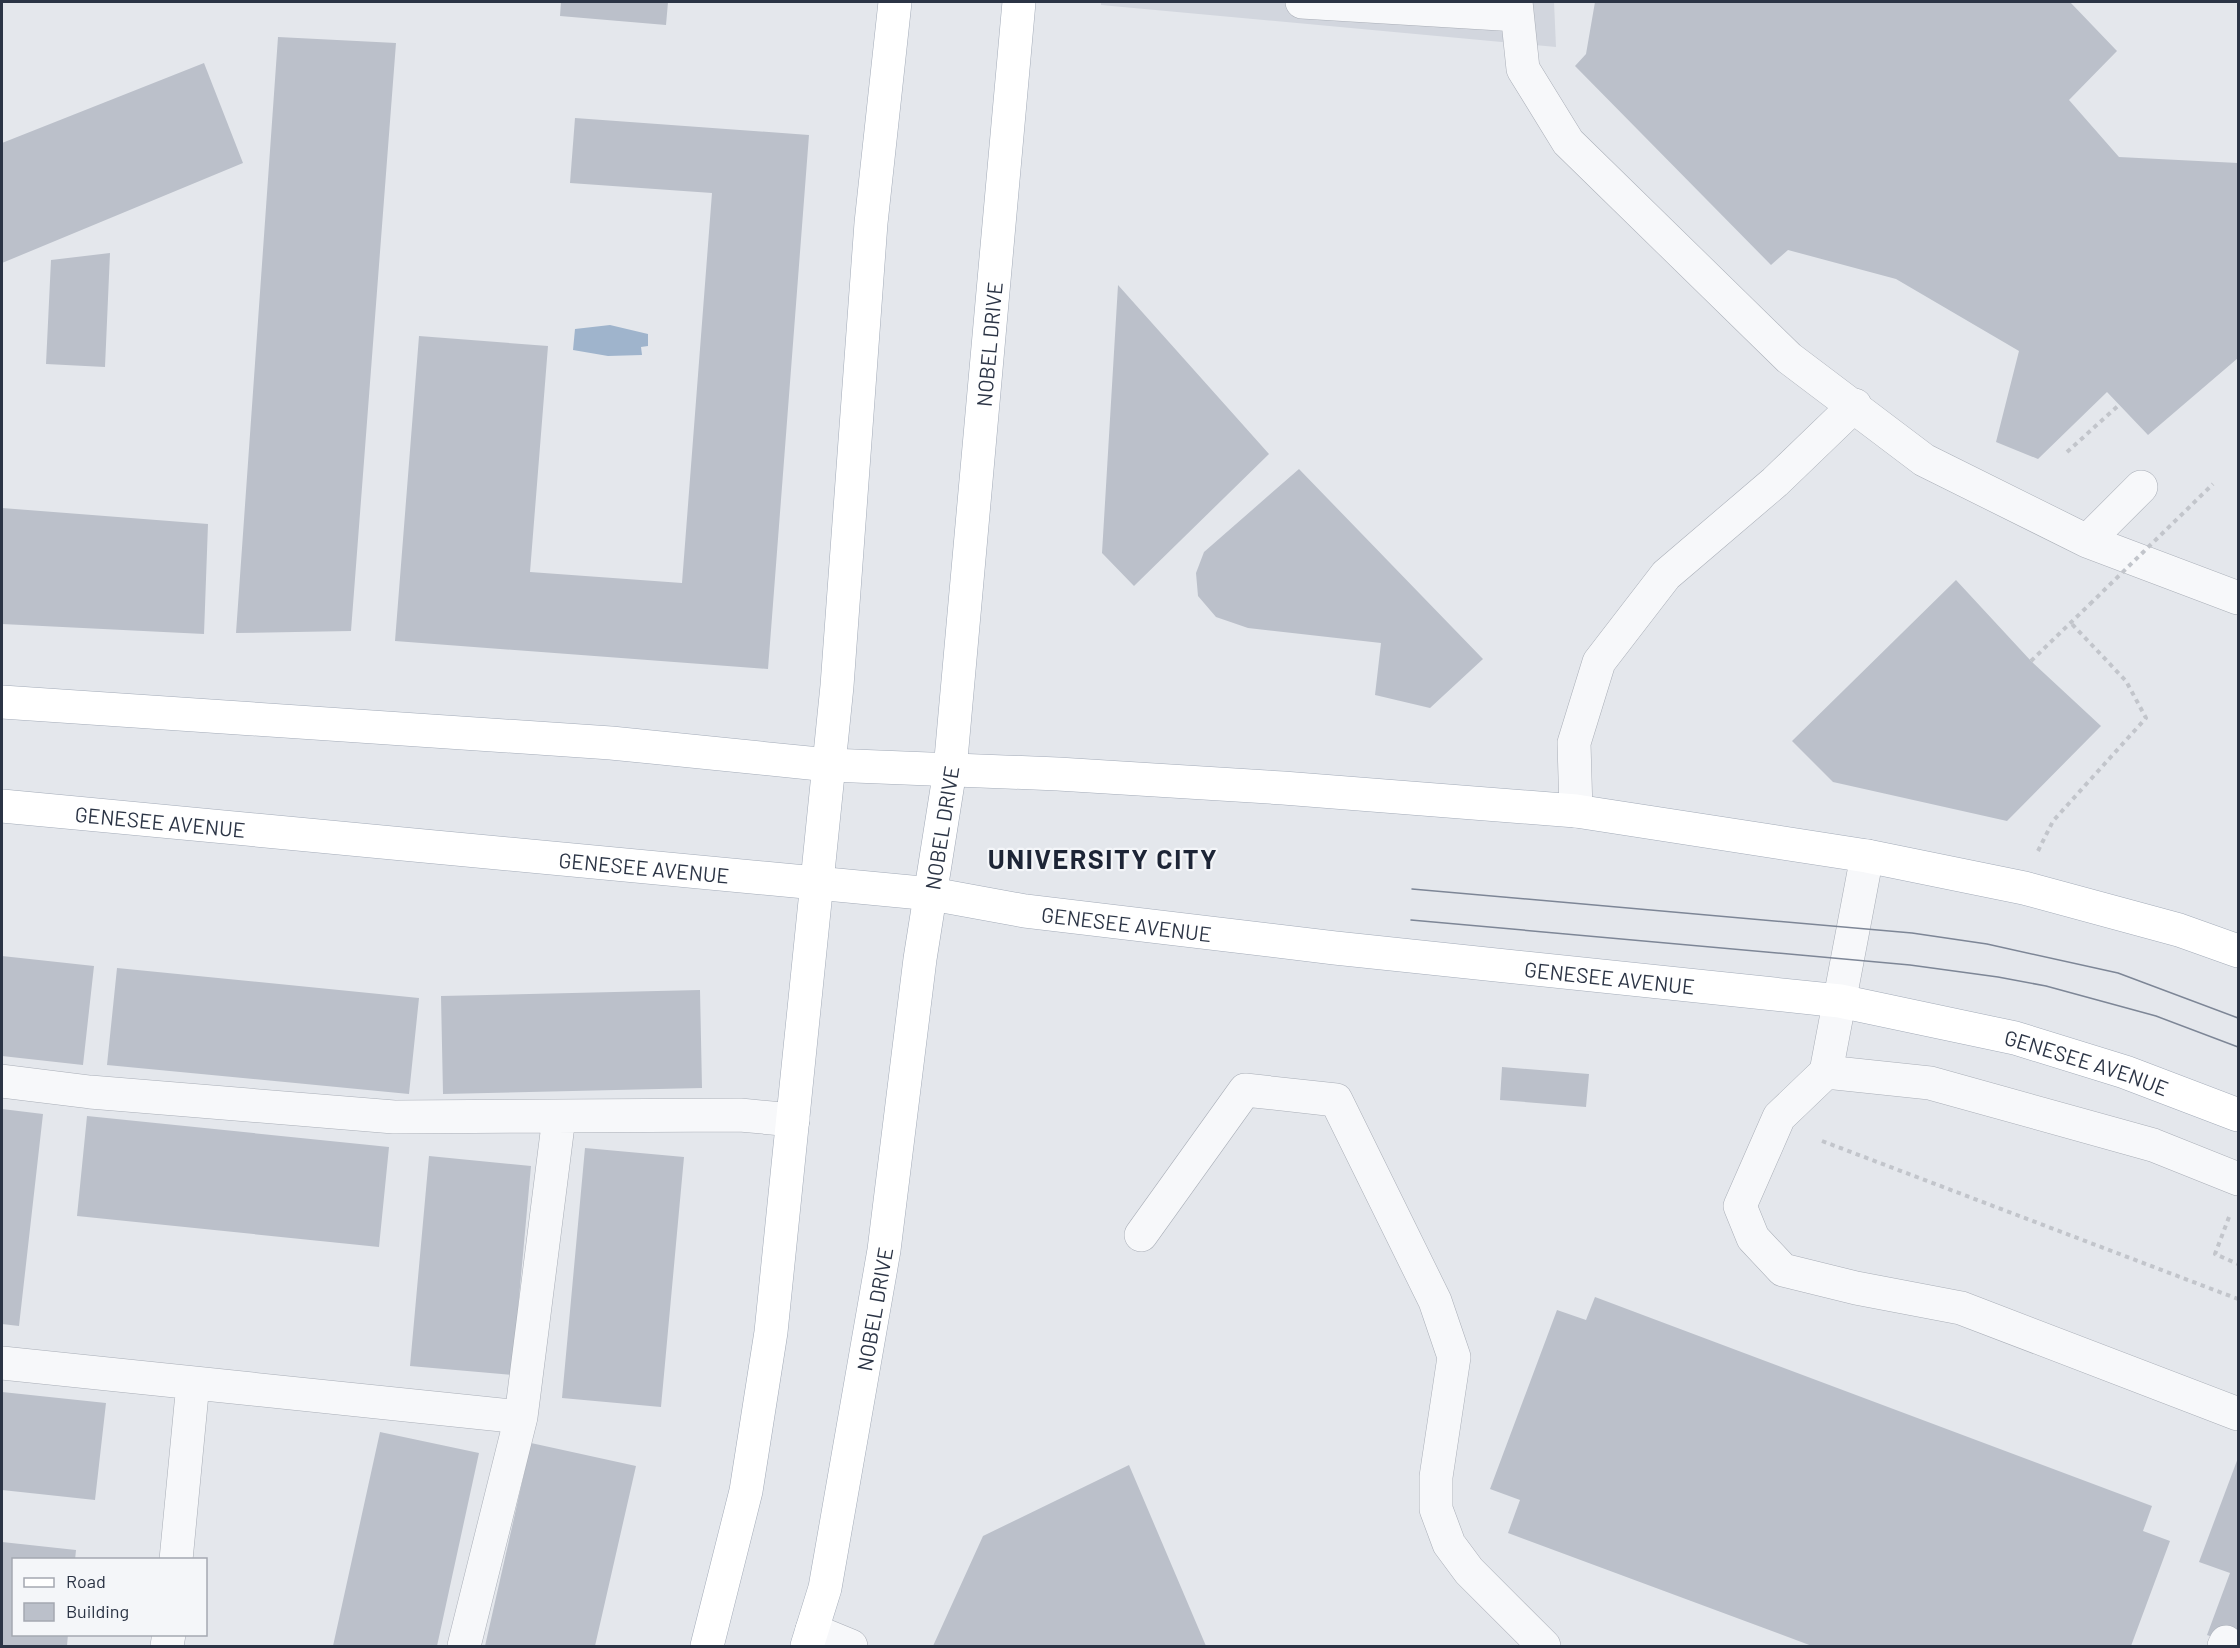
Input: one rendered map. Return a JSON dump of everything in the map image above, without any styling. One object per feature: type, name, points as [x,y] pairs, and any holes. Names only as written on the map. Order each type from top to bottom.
[{"type":"main road","points":[[707,1647],[746,1491],[771,1332],[839,670],[871,223],[895,2]]},
{"type":"main road","name":"NOBEL DRIVE","points":[[810,1638],[825,1588],[884,1250],[920,959],[950,770],[1018,2]]},
{"type":"main road","points":[[2,702],[612,743],[829,765],[1283,788],[1576,811],[1867,856],[2024,888],[2179,930],[2238,951]]},
{"type":"main road","name":"GENESEE AVENUE","points":[[2,806],[932,894],[1024,911],[1335,948],[1840,1001],[2015,1038],[2125,1072],[2238,1115]]},
{"type":"lane","points":[[1302,2],[1516,8],[1523,69],[1568,142],[1789,357],[1855,405],[1924,460],[2087,541],[2238,598]]},
{"type":"lane","points":[[1576,811],[1574,743],[1599,662],[1666,575],[1775,482],[1855,405]]},
{"type":"lane","points":[[2087,541],[2141,487]]},
{"type":"lane","points":[[1867,856],[1826,1072],[1779,1117],[1740,1206],[1753,1238],[1783,1270],[1856,1288],[1961,1308],[2238,1414]]},
{"type":"lane","points":[[1826,1072],[1930,1083],[2154,1145],[2238,1179]]},
{"type":"lane","points":[[2,1081],[90,1092],[394,1117],[740,1115],[793,1120]]},
{"type":"lane","points":[[1141,1235],[1245,1090],[1336,1100],[1435,1301],[1454,1357],[1436,1477],[1436,1509],[1449,1544],[1469,1571],[1544,1647]]},
{"type":"lane","points":[[464,1647],[521,1417],[559,1117]]},
{"type":"lane","points":[[2,1363],[521,1417]]},
{"type":"lane","points":[[176,1558],[193,1383]]},
{"type":"lane","points":[[810,1638],[851,1647]]},
{"type":"path","points":[[2067,452],[2120,404]]},
{"type":"path","points":[[2031,661],[2213,484]]},
{"type":"path","points":[[2024,888],[2053,822],[2146,718],[2126,681],[2071,623]]},
{"type":"path","points":[[1822,1141],[2238,1299]]},
{"type":"path","points":[[2230,1212],[2214,1254],[2238,1264]]},
{"type":"shaded area","points":[[1101,2],[1554,2],[1556,47],[1101,5]]},
{"type":"water","points":[[610,325],[648,334],[648,346],[641,347],[642,355],[608,356],[573,350],[575,329]]},
{"type":"building","points":[[561,2],[668,2],[666,25],[560,16]]},
{"type":"building","points":[[1595,2],[2070,2],[2117,51],[2069,100],[2119,157],[2238,163],[2238,358],[2148,435],[2107,392],[2038,459],[1996,442],[2019,351],[1896,279],[1788,250],[1771,265],[1575,66],[1586,54]]},
{"type":"building","points":[[278,37],[396,43],[351,631],[236,633]]},
{"type":"building","points":[[204,63],[243,163],[2,263],[2,143]]},
{"type":"building","points":[[575,118],[809,135],[768,669],[395,641],[419,336],[548,346],[530,572],[682,583],[712,193],[570,183]]},
{"type":"building","points":[[110,253],[105,367],[46,364],[51,260]]},
{"type":"building","points":[[1118,285],[1269,454],[1134,586],[1102,553]]},
{"type":"building","points":[[1299,469],[1483,659],[1430,708],[1375,695],[1381,643],[1248,628],[1216,617],[1198,596],[1196,573],[1204,552]]},
{"type":"building","points":[[2,508],[208,524],[204,634],[2,624]]},
{"type":"building","points":[[1956,580],[2031,661],[2101,726],[2007,821],[1833,782],[1792,741]]},
{"type":"building","points":[[2,956],[94,966],[83,1065],[2,1056]]},
{"type":"building","points":[[117,968],[419,998],[409,1094],[107,1065]]},
{"type":"building","points":[[700,990],[702,1088],[443,1094],[441,996]]},
{"type":"building","points":[[1502,1067],[1589,1074],[1586,1107],[1500,1100]]},
{"type":"building","points":[[2,1109],[43,1114],[19,1326],[2,1324]]},
{"type":"building","points":[[87,1116],[389,1147],[379,1247],[77,1216]]},
{"type":"building","points":[[585,1148],[684,1157],[661,1407],[562,1398]]},
{"type":"building","points":[[429,1156],[531,1166],[512,1375],[410,1366]]},
{"type":"building","points":[[1595,1297],[2152,1506],[2143,1531],[2170,1541],[2131,1646],[1812,1646],[1508,1533],[1520,1500],[1490,1489],[1557,1310],[1586,1320]]},
{"type":"building","points":[[2,1392],[106,1403],[95,1500],[2,1490]]},
{"type":"building","points":[[380,1432],[479,1453],[437,1646],[333,1646]]},
{"type":"building","points":[[531,1443],[636,1466],[595,1646],[485,1646]]},
{"type":"building","points":[[2238,1458],[2238,1646],[2207,1635],[2230,1573],[2199,1562]]},
{"type":"building","points":[[1129,1465],[1206,1646],[933,1646],[983,1536]]},
{"type":"building","points":[[2,1542],[76,1550],[75,1558],[12,1558],[12,1636],[68,1636],[67,1646],[2,1646]]},
{"type":"tram line","points":[[1412,889],[1912,933],[1987,944],[2118,973],[2238,1018]]},
{"type":"tram line","points":[[1411,920],[1910,965],[1998,977],[2046,986],[2156,1016],[2238,1047]]},
{"type":"district","name":"UNIVERSITY CITY","points":[[1103,858]]}]
